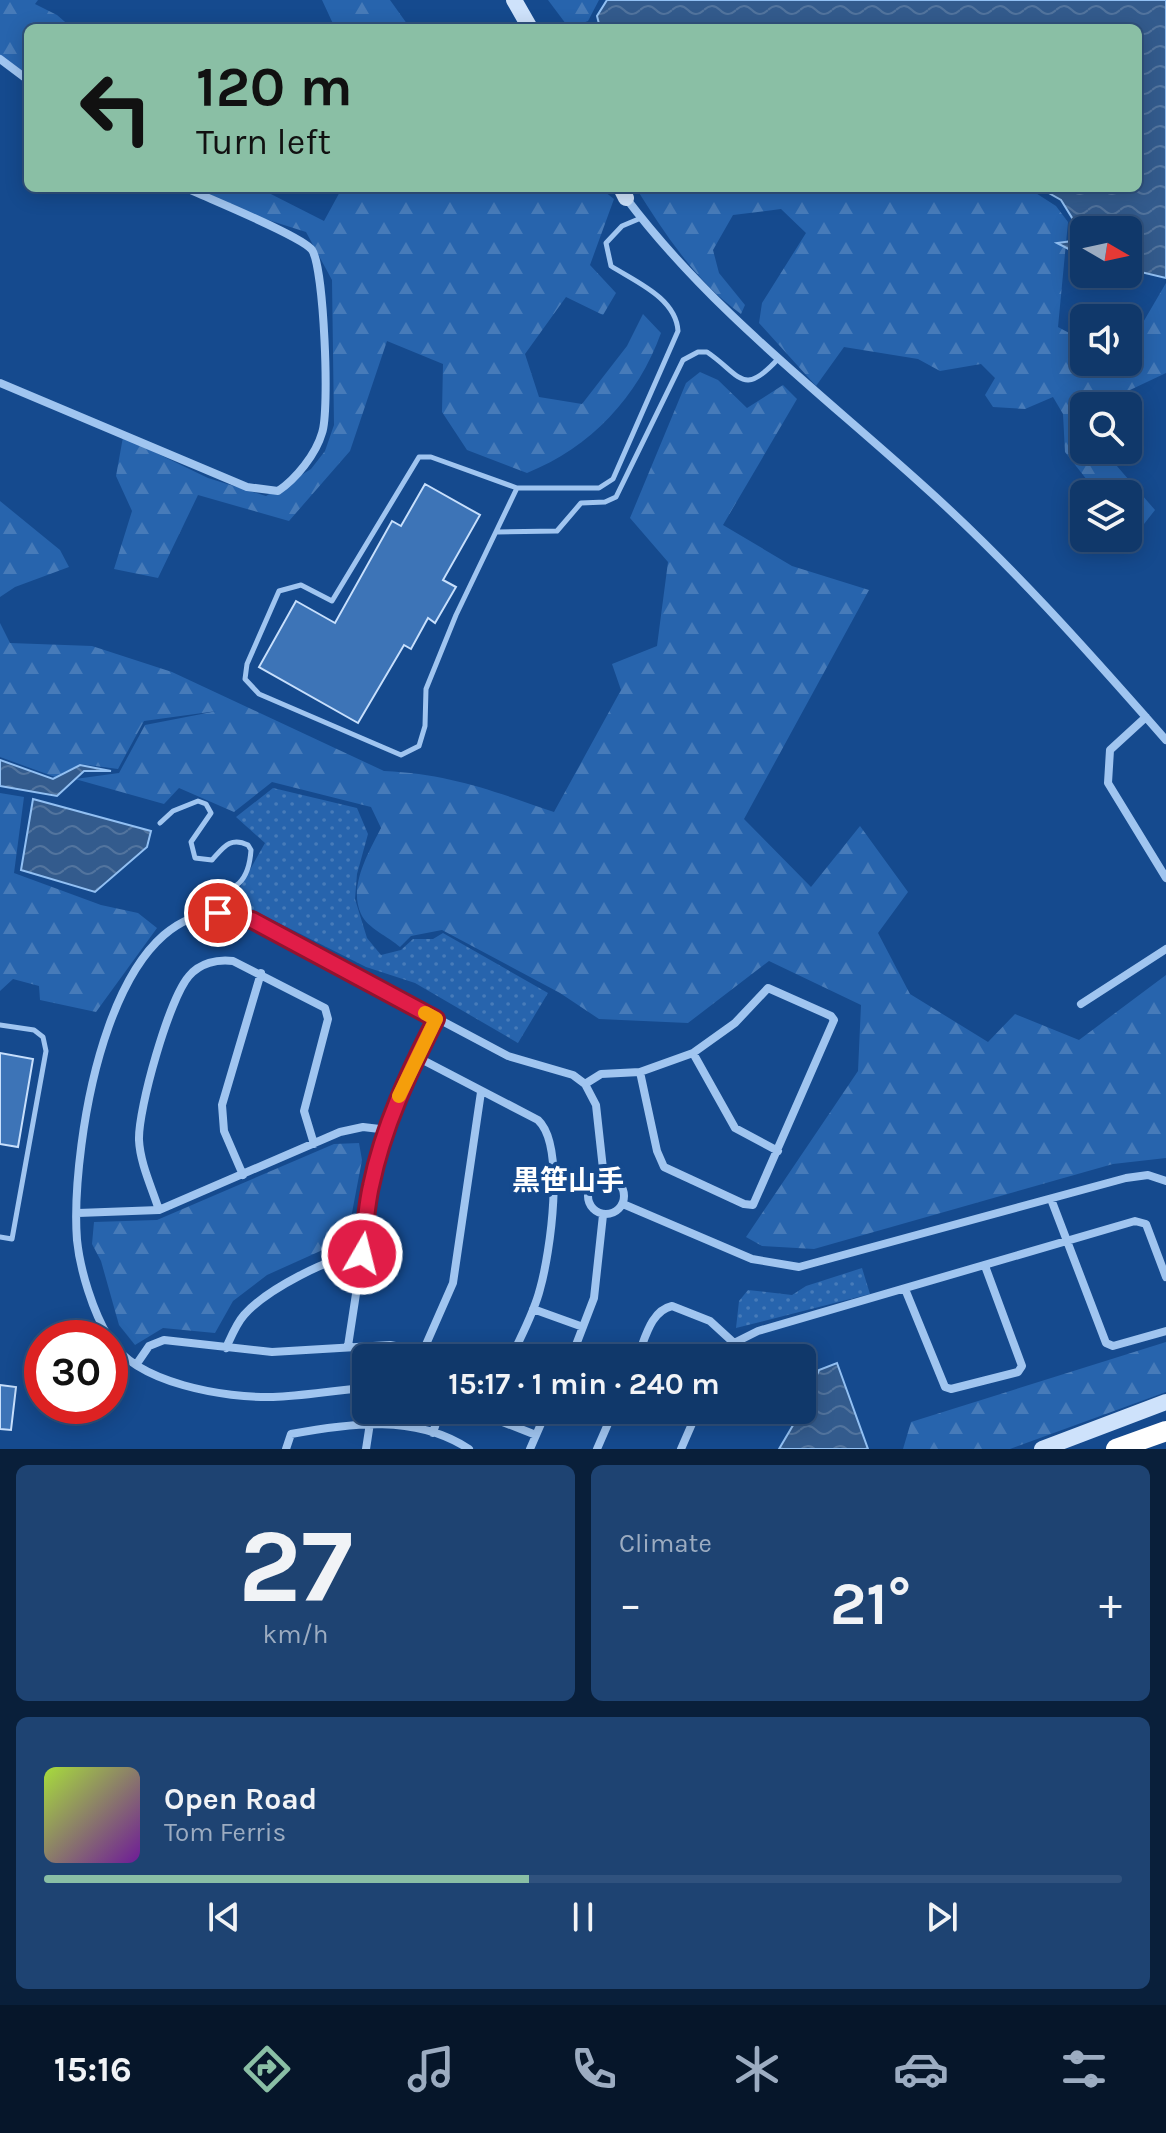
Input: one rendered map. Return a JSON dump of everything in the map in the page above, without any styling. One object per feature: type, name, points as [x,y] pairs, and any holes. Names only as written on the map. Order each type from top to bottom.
[{"type":"highway","points":[[1116,1449],[1166,1431]]},
{"type":"street","points":[[514,0],[528,24]]},
{"type":"street","points":[[0,59],[24,77]]},
{"type":"street","points":[[0,383],[247,487],[278,491],[293,477],[317,447],[324,429],[326,396],[317,261],[302,241],[195,192]]},
{"type":"street","points":[[623,193],[668,253],[720,306],[967,526],[1042,601],[1166,740]]},
{"type":"street","points":[[1146,717],[1110,750],[1108,783],[1166,878]]},
{"type":"street","points":[[103,1320],[81,1262],[78,1213],[80,1160],[91,1094],[120,995],[136,967],[154,946],[190,920],[218,913],[252,920],[508,1056],[561,1070],[585,1084],[596,1105],[604,1178]]},
{"type":"street","points":[[1081,1004],[1166,949]]},
{"type":"street","points":[[159,1210],[139,1134],[143,1106],[178,995],[188,976],[199,967],[233,961],[261,973],[328,1013],[304,1111],[314,1144]]},
{"type":"street","points":[[243,1175],[224,1131],[222,1105],[261,973]]},
{"type":"street","points":[[585,1084],[601,1074],[640,1072],[693,1053],[735,1023],[768,988],[833,1017],[833,1025],[753,1205],[670,1172],[657,1151],[640,1072]]},
{"type":"street","points":[[348,1346],[371,1187],[388,1130],[436,1019]]},
{"type":"street","points":[[693,1053],[735,1128],[778,1151]]},
{"type":"street","points":[[417,1057],[538,1120],[550,1138],[552,1215],[541,1287],[517,1344]]},
{"type":"street","points":[[426,1344],[453,1283],[481,1092]]},
{"type":"street","points":[[78,1213],[134,1214],[159,1210],[350,1129],[388,1130]]},
{"type":"street","points":[[623,1204],[752,1259],[799,1267],[1134,1176],[1166,1181]]},
{"type":"street","points":[[604,1178],[612,1179],[622,1187],[623,1204],[614,1213],[603,1215],[593,1209],[588,1193],[594,1182],[604,1178]]},
{"type":"street","points":[[1051,1199],[1106,1343],[1113,1346],[1166,1331]]},
{"type":"street","points":[[576,1344],[594,1298],[603,1215]]},
{"type":"street","points":[[643,1344],[660,1311],[672,1306],[710,1321],[734,1343],[758,1331],[1067,1240],[1143,1221],[1166,1277]]},
{"type":"street","points":[[226,1348],[241,1318],[260,1301],[334,1258],[362,1254]]},
{"type":"street","points":[[905,1289],[945,1387],[951,1389],[1018,1372],[1022,1366],[985,1266]]},
{"type":"street","points":[[533,1309],[583,1327]]},
{"type":"street","points":[[136,1365],[149,1346],[164,1340],[272,1352],[352,1346]]},
{"type":"street","points":[[128,1357],[136,1365],[186,1385],[231,1395],[277,1397],[352,1389]]},
{"type":"street","points":[[1042,1449],[1166,1402]]},
{"type":"street","points":[[286,1449],[291,1434],[363,1424]]},
{"type":"street","points":[[366,1449],[370,1424]]},
{"type":"street","points":[[376,1424],[433,1433],[469,1449]]},
{"type":"street","points":[[433,1433],[436,1424]]},
{"type":"street","points":[[508,1424],[536,1435]]},
{"type":"street","points":[[530,1449],[541,1424]]},
{"type":"street","points":[[597,1449],[608,1424]]},
{"type":"street","points":[[681,1449],[692,1424]]},
{"type":"lane","points":[[517,488],[456,615],[426,689],[425,726],[419,746],[401,755],[259,694],[245,679],[247,664],[279,591],[301,585],[332,601],[414,460],[431,457],[517,488],[599,488],[617,473],[678,331],[675,315],[668,303],[611,266],[606,258],[606,243],[622,226],[641,218]]},
{"type":"lane","points":[[497,532],[557,531],[581,503],[605,502],[616,497],[683,360],[690,355],[707,352],[735,376],[749,382],[760,378],[778,359]]},
{"type":"lane","points":[[160,823],[173,811],[198,801],[206,804],[211,813],[191,842],[195,858],[202,862],[212,860],[227,843],[237,840],[251,850],[240,884],[228,893],[193,903],[190,920]]},
{"type":"lane","points":[[0,1025],[34,1030],[43,1037],[46,1051],[12,1239],[0,1237]]},
{"type":"green space","points":[[0,0],[38,0],[35,4],[67,24],[24,24],[24,80],[0,60]]},
{"type":"green space","points":[[322,0],[390,0],[407,24],[333,24]]},
{"type":"green space","points":[[548,0],[599,0],[588,21],[566,24]]},
{"type":"green space","points":[[197,192],[267,192],[324,221],[340,192],[605,192],[614,199],[590,265],[616,293],[603,315],[566,297],[525,354],[539,397],[582,404],[627,346],[643,314],[661,333],[639,378],[609,417],[572,449],[527,473],[467,450],[442,412],[443,364],[387,341],[350,451],[289,521],[198,495],[158,578],[114,569],[132,511],[116,476],[123,437],[208,478],[266,496],[311,469],[325,451],[334,425],[332,280],[306,232],[249,214]]},
{"type":"green space","points":[[639,192],[1034,192],[1056,206],[1068,222],[1058,327],[1070,333],[1070,376],[1142,376],[1142,324],[1166,283],[1166,373],[1126,392],[1070,392],[1070,458],[1065,452],[1063,414],[1053,397],[1025,409],[993,407],[985,395],[995,378],[981,364],[940,371],[918,359],[844,347],[816,386],[759,323],[762,303],[806,233],[781,209],[733,215],[713,250],[719,273],[745,305],[741,314],[696,272],[670,240]]},
{"type":"green space","points":[[700,372],[718,380],[747,408],[783,385],[797,399],[723,525],[792,566],[869,590],[744,819],[811,887],[860,826],[908,892],[878,933],[910,994],[988,1042],[1015,1014],[1079,1040],[1166,975],[1166,1158],[1113,1164],[814,1249],[762,1246],[746,1237],[858,1071],[861,1005],[769,961],[688,1023],[599,1019],[560,993],[442,930],[411,936],[400,947],[368,924],[361,914],[357,892],[362,870],[381,828],[371,807],[272,782],[234,812],[179,788],[164,804],[75,779],[119,773],[145,725],[217,711],[144,721],[118,769],[80,764],[55,777],[0,757],[0,623],[10,643],[92,646],[172,672],[384,771],[451,780],[554,812],[621,690],[612,664],[657,646],[668,562],[630,518],[686,383]]},
{"type":"green space","points":[[1074,464],[1115,464],[1129,480],[1087,480]]},
{"type":"green space","points":[[1142,495],[1155,510],[1142,527]]},
{"type":"green space","points":[[0,501],[60,550],[69,567],[15,587],[0,597]]},
{"type":"green space","points":[[273,788],[357,808],[368,834],[357,874],[355,899],[367,938],[381,955],[401,950],[413,939],[433,939],[443,933],[548,993],[518,1043],[415,983],[366,967],[233,900],[265,843],[236,817]]},
{"type":"green space","points":[[0,793],[24,797],[14,873],[101,905],[138,913],[157,928],[96,1012],[40,1000],[39,986],[13,979],[0,991]]},
{"type":"green space","points":[[359,1143],[362,1160],[347,1239],[267,1275],[233,1301],[215,1333],[163,1328],[135,1345],[128,1336],[128,1320],[118,1320],[101,1261],[92,1244],[94,1222],[157,1220],[334,1144]]},
{"type":"green space","points":[[862,1268],[870,1294],[736,1328],[739,1301],[748,1290],[792,1295],[806,1286]]},
{"type":"green space","points":[[1166,1342],[1166,1392],[1010,1449],[903,1449],[911,1422]]},
{"type":"water","points":[[607,0],[1166,0],[1166,278],[1142,272],[1142,216],[1071,216],[1061,200],[1047,192],[1142,192],[1142,24],[599,24],[597,16]]},
{"type":"water","points":[[1070,241],[1070,250],[1057,243]]},
{"type":"water","points":[[0,760],[53,779],[80,765],[111,771],[84,771],[57,796],[0,786]]},
{"type":"water","points":[[33,799],[151,831],[147,847],[95,892],[21,870]]},
{"type":"water","points":[[837,1363],[868,1449],[779,1449],[794,1424],[816,1424],[816,1377],[819,1370]]},
{"type":"building","points":[[425,484],[480,515],[443,580],[456,587],[435,623],[428,618],[411,649],[404,645],[358,723],[259,667],[296,601],[335,623],[392,521],[401,526]]},
{"type":"building","points":[[0,1053],[33,1059],[18,1147],[0,1144]]},
{"type":"building","points":[[0,1385],[16,1387],[11,1430],[0,1429]]},
{"type":"slow traffic","points":[[399,1096],[436,1019],[425,1013]]},
{"type":"district","name":"黒笹山手","points":[[568,1180]]},
{"type":"route","points":[[218,913],[252,920],[436,1019],[400,1091],[371,1187],[362,1254]]}]
